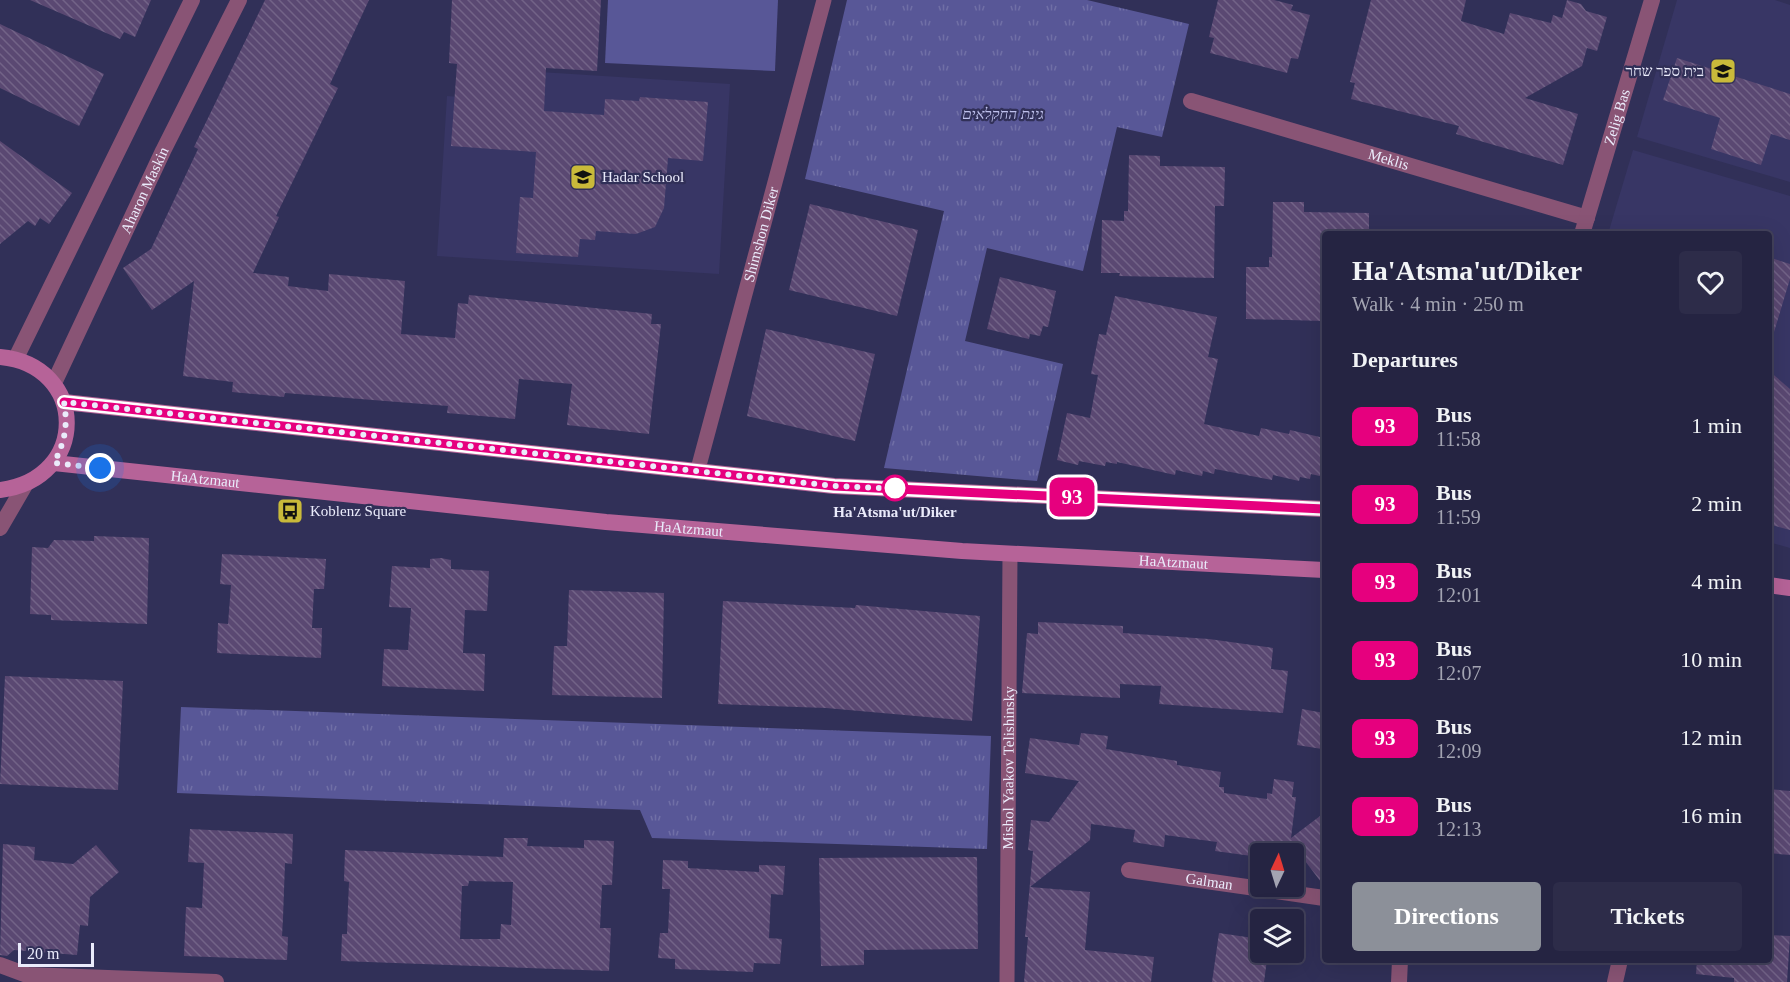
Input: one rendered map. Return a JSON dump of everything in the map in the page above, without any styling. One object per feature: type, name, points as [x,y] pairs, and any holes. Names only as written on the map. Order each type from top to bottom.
[{"type":"main road","points":[[0,490],[25,485],[39,478],[54,463],[64,443],[67,423],[64,402],[54,383],[37,368],[8,358]]},
{"type":"main road","points":[[64,402],[698,469],[834,486],[1322,509]]},
{"type":"main road","name":"HaAtzmaut","points":[[54,463],[606,522],[1010,554],[1322,570]]},
{"type":"main road","points":[[1772,586],[1790,588]]},
{"type":"street","points":[[8,358],[192,0]]},
{"type":"street","name":"Aharon Maskin","points":[[54,383],[163,151],[239,0]]},
{"type":"street","name":"Shimshon Diker","points":[[698,469],[824,0]]},
{"type":"street","name":"Zelig Bas","points":[[1584,226],[1652,0]]},
{"type":"street","name":"Meklis","points":[[1191,101],[1584,226]]},
{"type":"street","points":[[0,528],[25,485]]},
{"type":"street","name":"Mishol Yaakov Telishinsky","points":[[1007,982],[1010,554]]},
{"type":"street","name":"Galman","points":[[1129,870],[1322,898]]},
{"type":"street","points":[[1399,982],[1400,963]]},
{"type":"street","points":[[1615,982],[1619,963]]},
{"type":"street","points":[[0,964],[27,975],[216,982]]},
{"type":"street","points":[[9,982],[27,975]]},
{"type":"shaded area","name":"בית ספר שחר","points":[[1677,0],[1775,0],[1790,5],[1790,182],[1637,137]]},
{"type":"shaded area","name":"Hadar School","points":[[475,68],[730,84],[719,274],[437,256],[447,96],[473,98]]},
{"type":"shaded area","points":[[1633,150],[1790,196],[1790,548],[1772,543],[1772,231],[1609,231]]},
{"type":"green space","points":[[608,0],[778,0],[775,71],[605,63]]},
{"type":"green space","name":"גינת החקלאים","points":[[847,0],[1087,0],[1189,24],[1162,137],[1117,127],[1083,271],[987,248],[965,341],[1063,364],[1037,481],[884,468],[944,211],[805,179]]},
{"type":"green space","points":[[181,707],[991,736],[987,849],[652,838],[640,810],[177,793]]},
{"type":"building","points":[[30,0],[151,0],[135,37],[124,32],[120,39]]},
{"type":"building","points":[[265,0],[369,0],[330,84],[338,88],[276,216],[279,217],[253,273],[289,277],[288,286],[328,291],[329,274],[405,281],[401,334],[455,338],[458,303],[468,304],[469,295],[652,314],[651,324],[661,324],[649,434],[567,425],[572,384],[519,379],[515,419],[447,413],[448,406],[285,393],[284,397],[232,392],[233,382],[183,376],[194,281],[152,310],[123,268],[151,249],[198,149],[194,147]]},
{"type":"building","points":[[452,0],[601,0],[597,71],[546,68],[544,111],[604,115],[605,99],[639,101],[640,97],[708,102],[703,161],[668,158],[664,208],[655,227],[636,234],[596,231],[595,240],[580,239],[578,257],[516,253],[520,197],[533,198],[536,152],[451,146],[457,64],[449,63]]},
{"type":"building","points":[[1218,0],[1274,0],[1293,5],[1291,10],[1310,15],[1298,59],[1291,58],[1287,73],[1210,53],[1214,38],[1209,37]]},
{"type":"building","points":[[1371,0],[1466,0],[1461,21],[1504,34],[1510,13],[1551,23],[1553,15],[1562,18],[1567,0],[1581,4],[1586,11],[1607,17],[1597,51],[1587,48],[1582,66],[1525,98],[1578,114],[1563,165],[1456,134],[1459,126],[1351,99],[1355,83],[1350,82]]},
{"type":"building","points":[[0,24],[104,74],[79,126],[0,88]]},
{"type":"building","points":[[1677,58],[1790,94],[1790,140],[1771,134],[1761,165],[1711,149],[1720,118],[1663,100]]},
{"type":"building","points":[[0,141],[72,193],[49,224],[40,218],[35,226],[28,221],[0,244]]},
{"type":"building","points":[[1129,155],[1160,156],[1160,166],[1225,167],[1224,206],[1215,206],[1214,278],[1119,276],[1120,273],[1101,273],[1102,220],[1124,221],[1124,211],[1128,211]]},
{"type":"building","points":[[1273,202],[1304,202],[1304,212],[1369,213],[1369,231],[1322,231],[1322,321],[1246,319],[1246,267],[1269,267],[1269,257],[1272,257]]},
{"type":"building","points":[[810,204],[918,230],[897,316],[789,290]]},
{"type":"building","points":[[1772,258],[1790,264],[1790,279],[1774,332],[1772,332]]},
{"type":"building","points":[[1000,277],[1056,291],[1048,327],[1043,326],[1040,336],[1030,334],[1029,339],[987,329]]},
{"type":"building","points":[[1115,296],[1217,317],[1208,357],[1218,359],[1204,424],[1259,436],[1261,428],[1289,434],[1290,430],[1322,438],[1322,477],[1311,474],[1310,479],[1300,477],[1299,481],[1273,475],[1272,480],[1215,469],[1214,474],[1203,471],[1202,476],[1176,470],[1175,475],[1117,462],[1117,464],[1106,462],[1105,466],[1079,461],[1078,465],[1057,460],[1067,413],[1090,418],[1098,375],[1091,374],[1099,334],[1106,335]]},
{"type":"building","points":[[766,329],[875,354],[855,441],[747,416]]},
{"type":"building","points":[[1772,373],[1790,389],[1790,530],[1772,525]]},
{"type":"building","points":[[94,536],[149,538],[147,624],[51,620],[51,615],[30,614],[32,547],[48,548],[54,540],[94,541]]},
{"type":"building","points":[[222,554],[326,559],[324,589],[314,589],[312,628],[322,628],[321,658],[217,653],[218,623],[228,624],[231,585],[220,584]]},
{"type":"building","points":[[430,559],[451,560],[451,569],[489,571],[487,611],[465,610],[463,653],[485,654],[484,691],[382,686],[384,649],[408,650],[411,608],[389,607],[392,566],[430,568]]},
{"type":"building","points":[[569,590],[664,593],[662,698],[552,695],[554,646],[567,646]]},
{"type":"building","points":[[723,601],[855,608],[856,605],[980,616],[972,721],[826,708],[718,704]]},
{"type":"building","points":[[1038,622],[1123,626],[1123,633],[1209,639],[1273,648],[1271,669],[1288,671],[1283,713],[1159,704],[1161,686],[1120,684],[1120,698],[1022,693],[1027,633],[1038,634]]},
{"type":"building","points":[[5,676],[123,681],[118,790],[0,784]]},
{"type":"building","points":[[1302,709],[1322,713],[1322,749],[1297,745]]},
{"type":"building","points":[[1081,733],[1108,736],[1106,749],[1177,761],[1177,765],[1221,772],[1219,787],[1224,787],[1224,793],[1267,799],[1267,793],[1272,794],[1274,779],[1294,782],[1292,797],[1296,797],[1291,838],[1322,815],[1322,883],[1304,860],[1304,843],[1250,843],[1250,856],[1215,851],[1217,842],[1165,835],[1164,847],[1133,842],[1135,830],[1091,824],[1090,840],[1030,887],[1090,892],[1085,950],[1154,957],[1151,982],[1024,982],[1028,937],[1025,937],[1033,851],[1028,850],[1031,820],[1049,822],[1079,781],[1025,773],[1030,738],[1079,745]]},
{"type":"building","points":[[1772,789],[1790,791],[1790,855],[1772,853]]},
{"type":"building","points":[[190,829],[293,834],[292,864],[285,863],[282,936],[288,937],[287,960],[184,956],[186,907],[202,908],[204,863],[188,862]]},
{"type":"building","points":[[504,838],[528,838],[527,846],[584,848],[584,840],[614,841],[612,885],[602,885],[600,928],[611,928],[609,971],[341,961],[342,934],[347,934],[349,882],[344,881],[345,850],[503,857]],"holes":[[[469,881],[513,882],[511,925],[501,924],[500,939],[460,939],[462,886],[468,886]]]},
{"type":"building","points":[[3,844],[35,847],[34,860],[73,864],[96,845],[119,872],[90,897],[88,926],[80,925],[77,955],[14,950],[7,956],[0,955]]},
{"type":"building","points":[[977,857],[978,949],[864,950],[864,965],[821,966],[819,858]]},
{"type":"building","points":[[663,860],[688,861],[688,868],[759,872],[759,865],[785,866],[783,895],[771,894],[769,938],[782,939],[780,964],[754,963],[753,972],[675,969],[675,959],[658,958],[660,933],[668,933],[670,889],[662,889]]},
{"type":"building","points":[[1219,933],[1250,938],[1250,963],[1267,963],[1264,982],[1212,982]]},
{"type":"building","points":[[1772,935],[1790,936],[1787,982],[1734,982],[1734,978],[1696,974],[1697,963],[1772,963]]},
{"type":"bus line","name":"93","points":[[64,402],[675,466],[834,486],[1322,509]]},
{"type":"place","name":"בית ספר שחר","points":[[1723,71]]},
{"type":"place","name":"Hadar School","points":[[583,177]]},
{"type":"place","name":"Ha'Atsma'ut/Diker","points":[[895,488]]},
{"type":"place","name":"Koblenz Square","points":[[290,511]]},
{"type":"route","points":[[100,468],[54,463],[64,443],[67,423],[64,402],[675,466],[834,486],[904,489],[895,488]]}]
